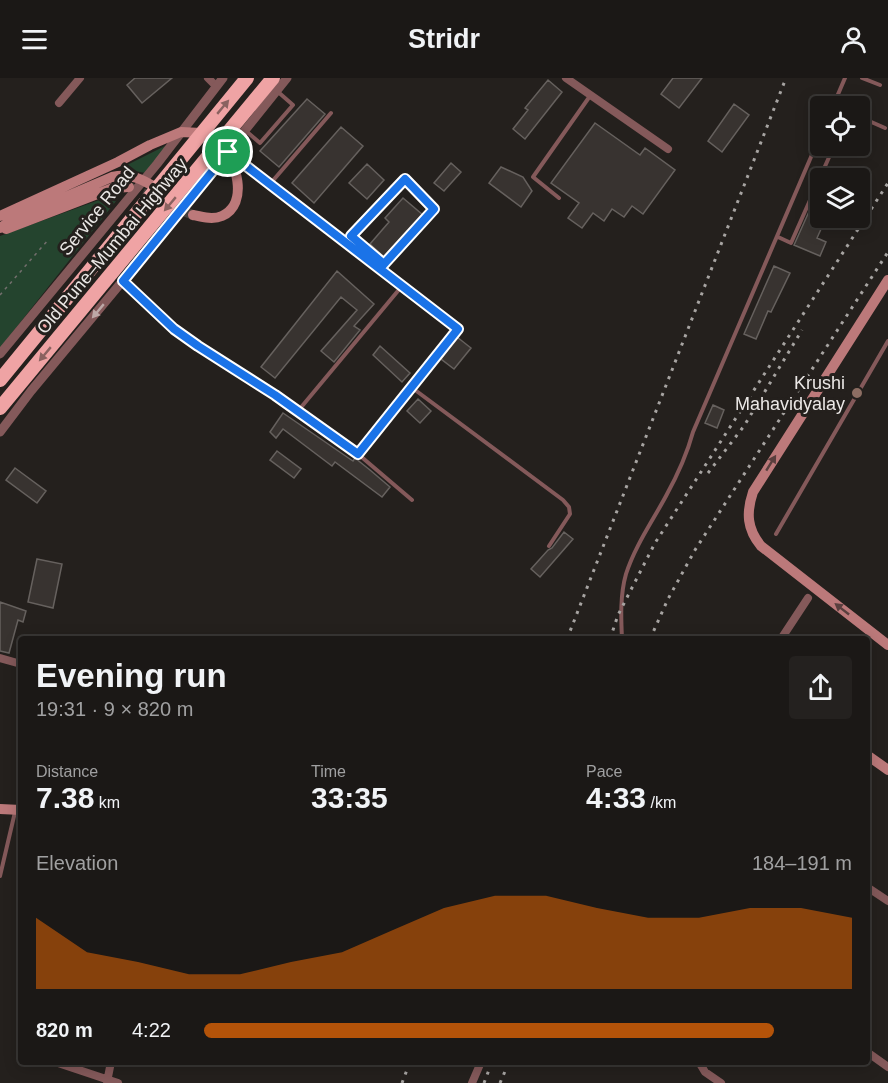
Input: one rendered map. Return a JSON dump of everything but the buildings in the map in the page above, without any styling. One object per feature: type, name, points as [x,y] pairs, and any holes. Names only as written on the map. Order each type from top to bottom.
[{"type":"highway","name":"Old Pune–Mumbai Highway","points":[[0,380],[247,78]]},
{"type":"highway","name":"Old Pune–Mumbai Highway","points":[[0,408],[223,149],[275,84]]},
{"type":"main road","points":[[0,216],[181,132],[201,133]]},
{"type":"main road","points":[[193,215],[212,218],[222,216],[234,203],[238,187],[236,174],[223,149]]},
{"type":"main road","points":[[0,229],[16,218],[112,177],[124,174],[143,180],[158,189]]},
{"type":"main road","points":[[0,229],[113,188],[129,187]]},
{"type":"main road","points":[[888,280],[753,492],[748,516],[753,537],[761,546],[888,645]]},
{"type":"main road","points":[[870,756],[888,770]]},
{"type":"main road","points":[[0,809],[18,810]]},
{"type":"street","points":[[59,103],[80,78]]},
{"type":"street","points":[[208,78],[216,86]]},
{"type":"street","name":"Service Road","points":[[0,354],[143,180],[223,78]]},
{"type":"street","points":[[0,432],[30,391],[123,281],[223,149],[245,131],[275,84],[288,78]]},
{"type":"street","points":[[566,78],[668,150]]},
{"type":"street","points":[[784,636],[808,598]]},
{"type":"street","points":[[0,658],[18,663]]},
{"type":"street","points":[[870,889],[888,901]]},
{"type":"street","points":[[870,1054],[888,1067]]},
{"type":"street","points":[[63,1065],[118,1083]]},
{"type":"street","points":[[107,1081],[110,1065]]},
{"type":"street","points":[[472,1083],[480,1065]]},
{"type":"street","points":[[701,1065],[705,1072],[721,1083]]},
{"type":"lane","points":[[837,96],[845,78]]},
{"type":"lane","points":[[862,78],[880,85]]},
{"type":"lane","points":[[245,131],[260,143],[293,105],[275,84]]},
{"type":"lane","points":[[559,198],[533,177],[590,95]]},
{"type":"lane","points":[[270,184],[331,113]]},
{"type":"lane","points":[[870,121],[885,128]]},
{"type":"lane","points":[[223,149],[458,329],[358,454]]},
{"type":"lane","points":[[622,636],[622,600],[632,557],[668,494],[688,450],[693,432],[812,156]]},
{"type":"lane","points":[[778,237],[791,243],[830,156]]},
{"type":"lane","points":[[380,269],[434,209],[405,179],[351,236],[384,264]]},
{"type":"lane","points":[[123,281],[190,340],[298,411],[358,454],[412,500]]},
{"type":"lane","points":[[298,411],[402,286]]},
{"type":"lane","points":[[776,534],[888,342]]},
{"type":"lane","points":[[411,387],[563,500],[569,507],[570,514],[549,546]]},
{"type":"lane","points":[[0,876],[18,810]]},
{"type":"path","points":[[0,295],[48,240]]},
{"type":"green space","points":[[167,145],[145,173],[121,168]]},
{"type":"green space","points":[[124,191],[0,348],[0,236]]},
{"type":"tunnel","points":[[129,187],[193,215]]},
{"type":"railway","points":[[568,636],[786,78]]},
{"type":"railway","points":[[611,636],[618,615],[655,543],[888,183]]},
{"type":"railway","points":[[651,636],[668,599],[695,550],[888,252]]},
{"type":"railway","points":[[708,473],[744,426],[802,330]]},
{"type":"railway","points":[[402,1083],[409,1065]]},
{"type":"railway","points":[[484,1083],[491,1065]]},
{"type":"railway","points":[[500,1083],[508,1065]]},
{"type":"place","name":"Krushi Mahavidyalay","points":[[857,393]]},
{"type":"route","points":[[228,152],[123,281],[174,329],[275,395],[358,454],[458,329],[380,269],[434,209],[405,179],[351,236],[384,264],[380,269],[228,152]]}]
